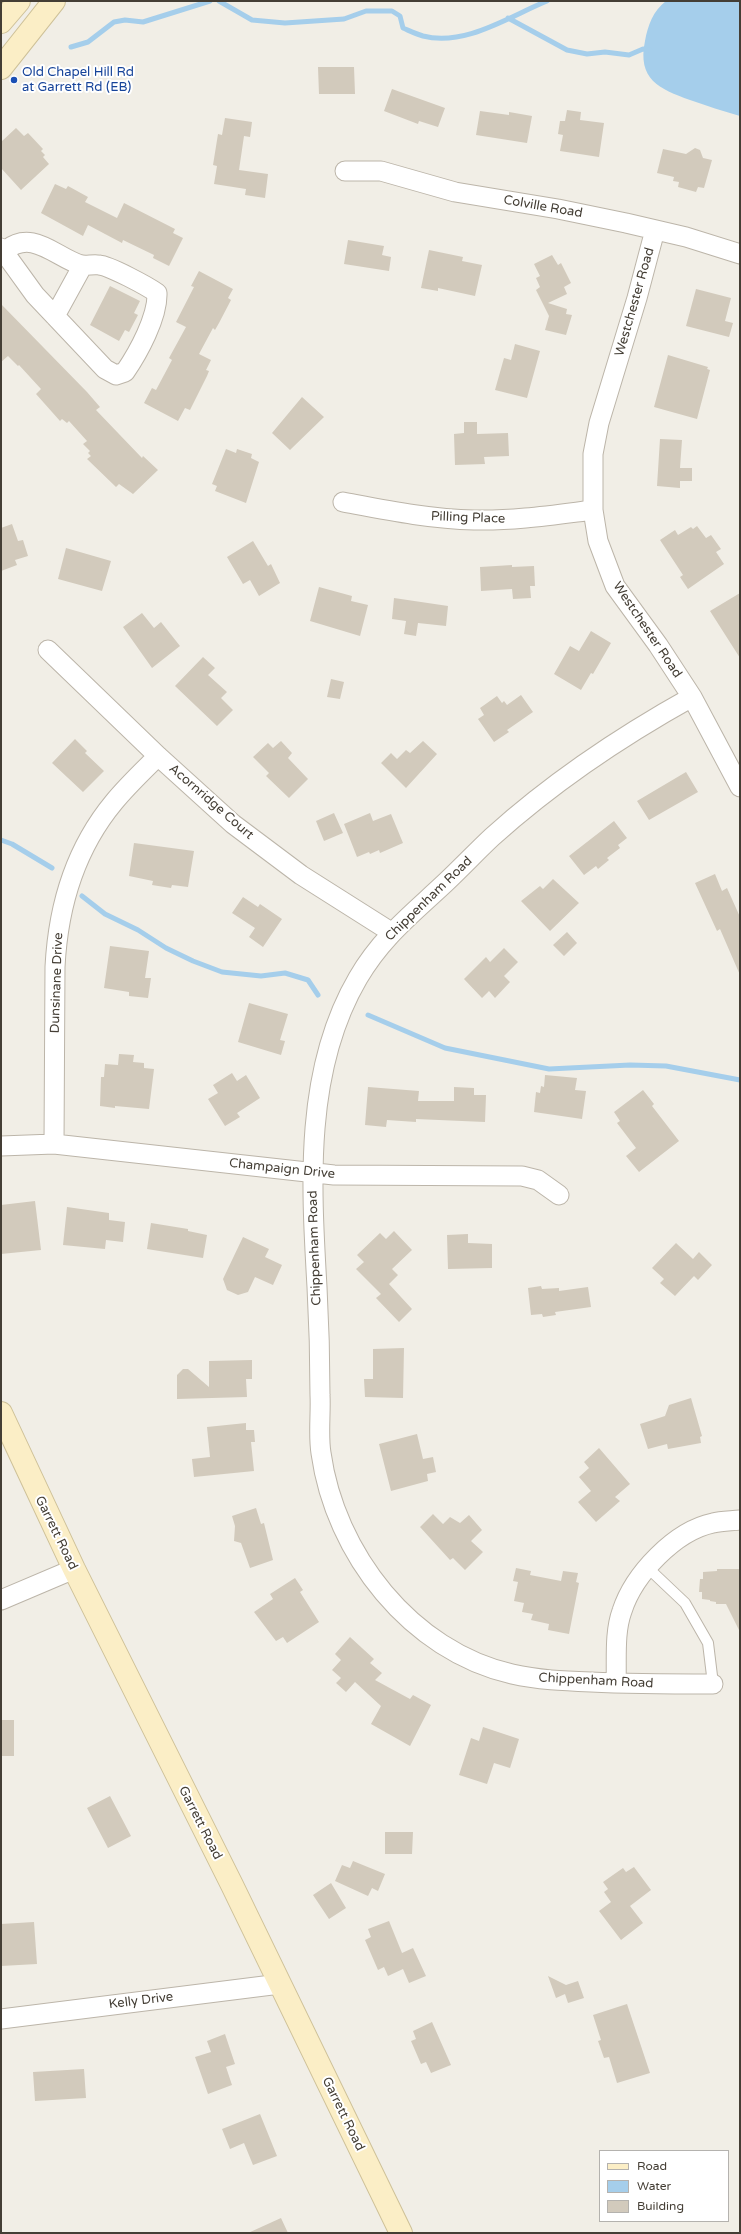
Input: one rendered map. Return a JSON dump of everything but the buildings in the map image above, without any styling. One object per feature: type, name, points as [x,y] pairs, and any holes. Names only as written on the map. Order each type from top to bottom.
[{"type":"street","points":[[1,22],[19,1]]},
{"type":"street","points":[[1,68],[54,1]]},
{"type":"street","name":"Colville Road","points":[[345,171],[381,171],[455,192],[558,209],[686,237],[740,254]]},
{"type":"street","name":"Westchester Road","points":[[654,230],[637,298],[599,423],[593,454],[593,510],[598,542],[615,586],[658,645],[692,697],[740,787]]},
{"type":"street","points":[[25,242],[41,245],[83,265],[100,264],[157,293],[146,336],[138,354],[125,372],[116,375],[105,369],[21,278],[3,249],[16,243],[25,242]]},
{"type":"street","points":[[55,316],[83,265]]},
{"type":"street","name":"Pilling Place","points":[[343,502],[433,518],[474,520],[510,520],[593,510]]},
{"type":"street","name":"Acornridge Court","points":[[48,650],[158,756],[232,824],[270,853],[336,898],[391,932]]},
{"type":"street","name":"Chippenham Road","points":[[692,697],[617,740],[584,762],[491,838],[391,932],[369,961],[354,985],[331,1037],[318,1103],[312,1173],[320,1450],[335,1507],[371,1579],[400,1612],[437,1640],[472,1661],[510,1674],[545,1680],[616,1683],[713,1684]]},
{"type":"street","name":"Dunsinane Drive","points":[[54,1144],[55,967],[57,937],[66,896],[80,858],[95,829],[114,802],[158,756]]},
{"type":"street","name":"Champaign Drive","points":[[1,1146],[54,1144],[334,1175],[522,1176],[538,1180],[559,1195]]},
{"type":"street","name":"Garrett Road","points":[[1,1413],[74,1569],[280,1984],[401,2233]]},
{"type":"street","points":[[616,1683],[618,1628],[622,1610],[653,1560],[681,1536],[712,1523],[740,1520]]},
{"type":"street","points":[[1,1600],[74,1569]]},
{"type":"street","name":"Kelly Drive","points":[[1,2019],[280,1984]]},
{"type":"lane","points":[[648,1568],[685,1603],[708,1643],[713,1684]]},
{"type":"water","points":[[666,1],[740,1],[740,116],[679,96],[660,87],[653,81],[644,65],[643,54],[645,41],[654,14]]},
{"type":"waterway","points":[[71,47],[88,42],[114,22],[125,20],[143,22],[210,1]]},
{"type":"waterway","points":[[219,1],[252,20],[285,23],[344,19],[366,11],[392,11],[400,16],[403,28],[423,36],[439,38],[471,34],[503,22],[547,1]]},
{"type":"waterway","points":[[508,18],[567,50],[587,54],[605,52],[629,55],[643,49],[650,50]]},
{"type":"waterway","points":[[1,840],[12,844],[52,868]]},
{"type":"waterway","points":[[82,896],[105,914],[138,930],[166,948],[193,961],[222,972],[261,976],[285,973],[308,980],[318,995]]},
{"type":"waterway","points":[[368,1015],[445,1048],[549,1069],[630,1065],[666,1066],[740,1080]]},
{"type":"place","name":"Old Chapel Hill Rd at Garrett Rd (EB)","points":[[14,80]]}]
